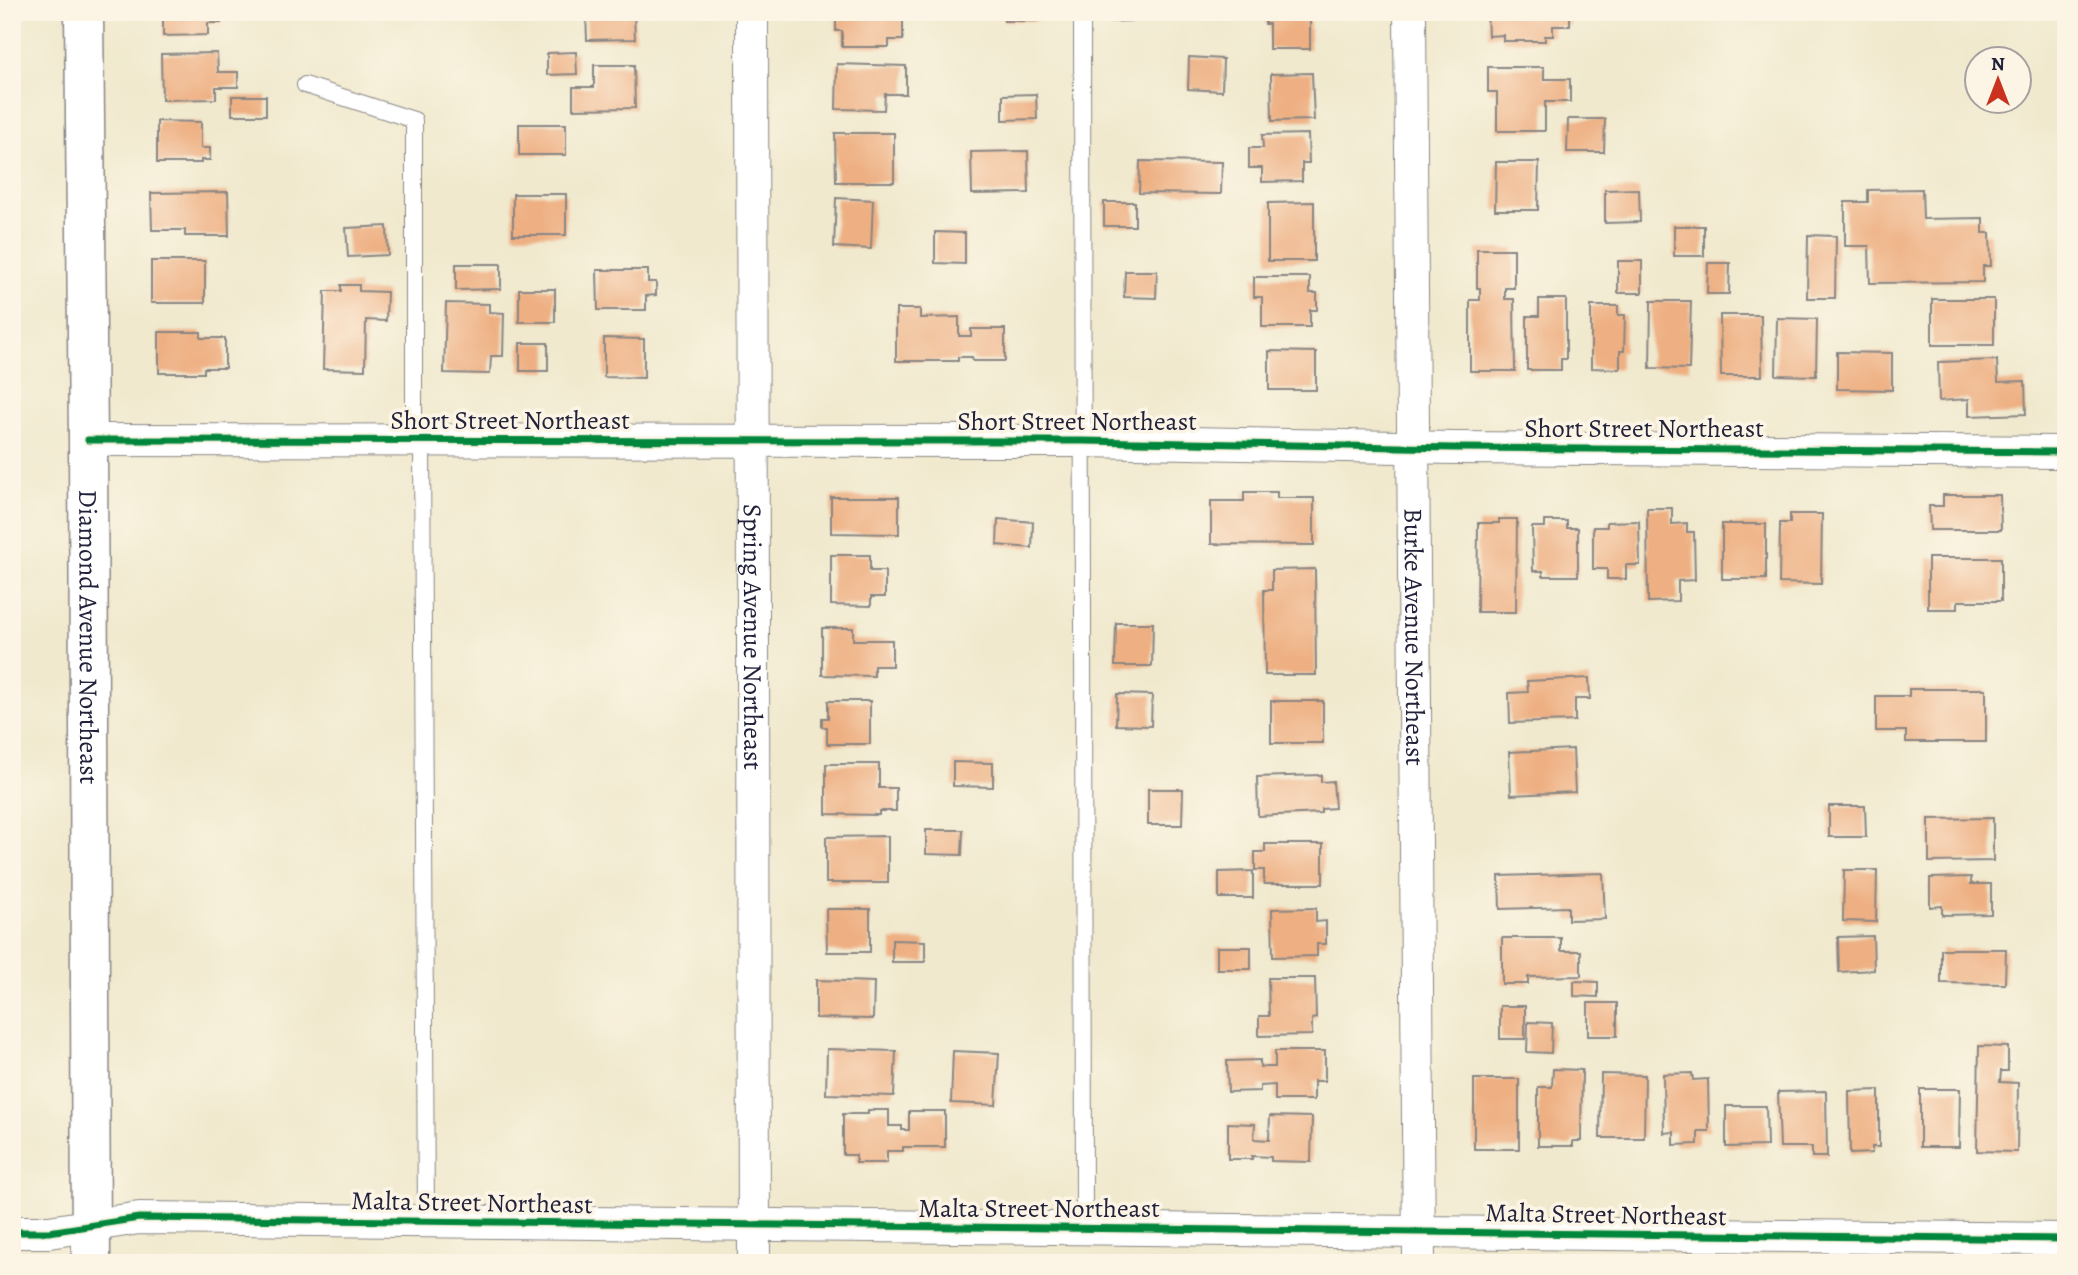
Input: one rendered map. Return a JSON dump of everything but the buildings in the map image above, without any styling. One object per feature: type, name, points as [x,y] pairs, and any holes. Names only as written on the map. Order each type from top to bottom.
[{"type":"street","name":"Diamond Avenue Northeast","points":[[84,12],[91,1244]]},
{"type":"street","name":"Spring Avenue Northeast","points":[[752,12],[754,1263]]},
{"type":"street","name":"Burke Avenue Northeast","points":[[1410,12],[1419,1248]]},
{"type":"street","name":"Short Street Northeast","points":[[88,440],[1083,441],[1414,447],[2066,452]]},
{"type":"street","name":"Malta Street Northeast","points":[[12,1232],[49,1233],[91,1244],[139,1218],[1084,1229],[1419,1248],[2066,1239]]},
{"type":"lane","points":[[1082,12],[1084,1229]]},
{"type":"lane","points":[[305,85],[414,120],[426,1223]]},
{"type":"cycle path","points":[[88,440],[1083,441],[1454,448],[2066,452]]},
{"type":"cycle path","points":[[12,1232],[49,1232],[139,1218],[2066,1239]]}]
